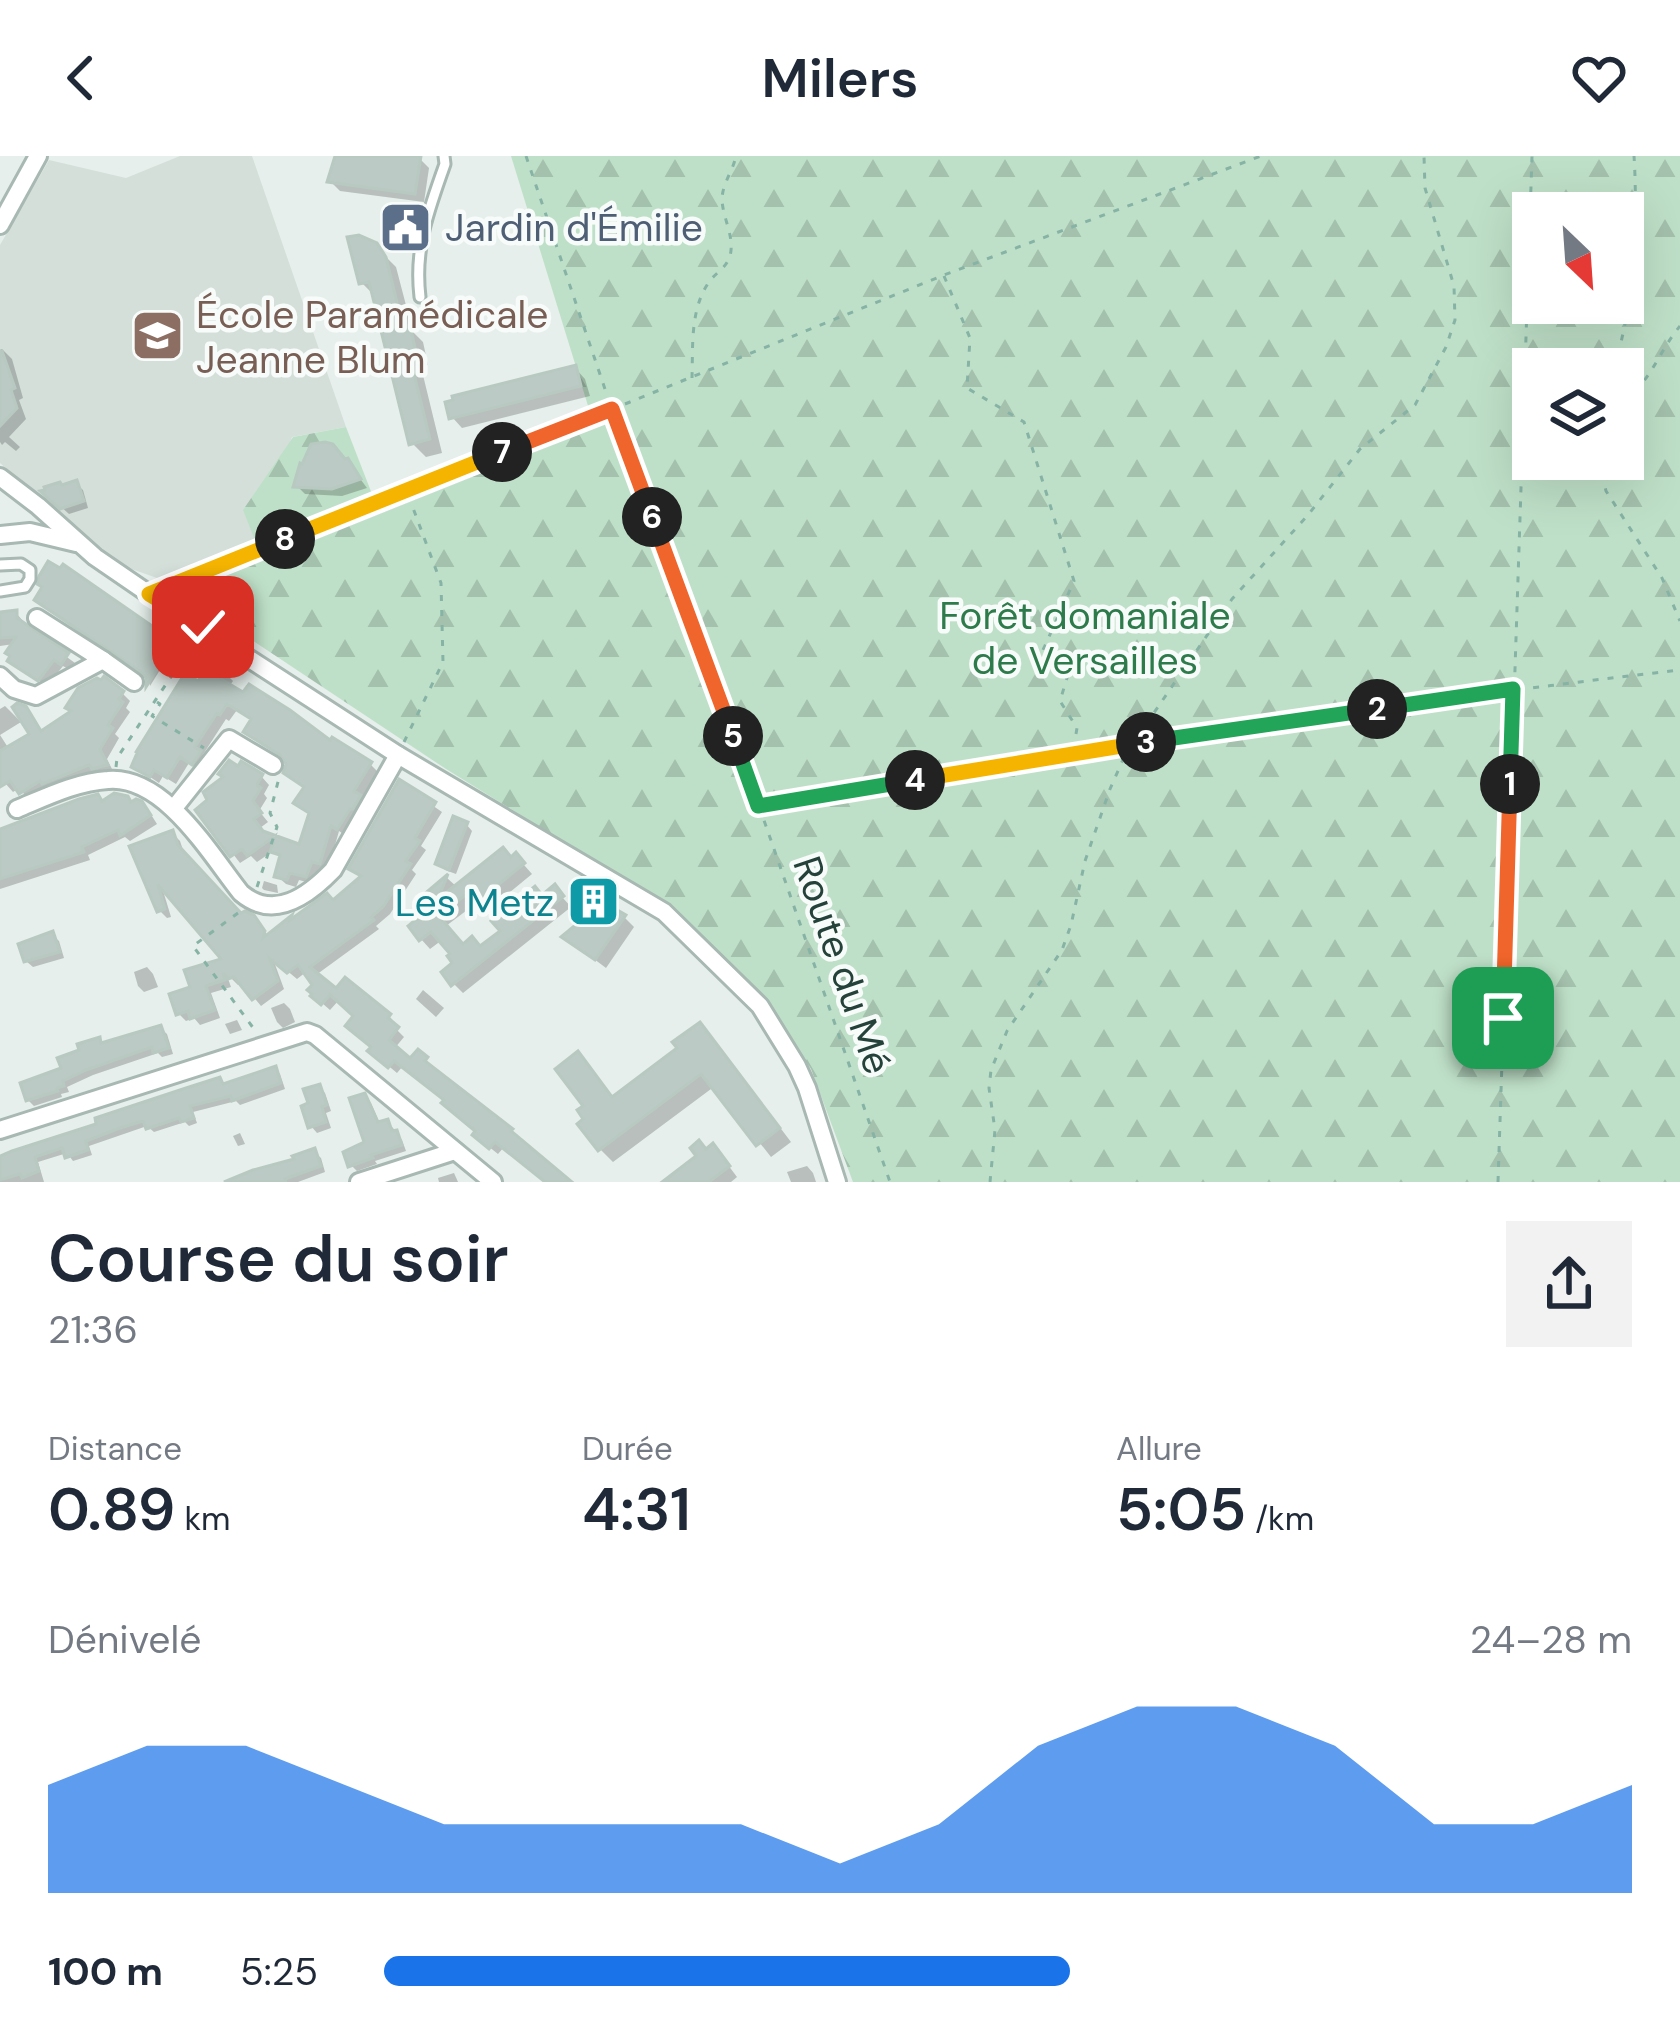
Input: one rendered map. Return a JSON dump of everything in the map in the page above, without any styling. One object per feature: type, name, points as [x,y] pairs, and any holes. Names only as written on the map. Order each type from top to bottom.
[{"type":"street","points":[[0,225],[38,156]]},
{"type":"street","points":[[149,594],[612,409]]},
{"type":"street","points":[[0,477],[79,544],[149,594],[398,755],[664,912],[760,1006],[807,1088],[837,1182]]},
{"type":"street","points":[[30,532],[38,506]]},
{"type":"street","points":[[0,535],[30,532],[79,544]]},
{"type":"street","points":[[37,618],[134,682]]},
{"type":"street","points":[[5,686],[36,696],[103,660]]},
{"type":"street","points":[[174,808],[229,739],[273,765]]},
{"type":"street","points":[[17,809],[69,788],[135,781],[174,808],[241,893],[252,902],[281,906],[319,885],[333,870],[398,755]]},
{"type":"street","points":[[0,1130],[307,1032],[493,1182]]},
{"type":"street","points":[[359,1182],[455,1151]]},
{"type":"lane","points":[[420,297],[416,269],[444,156]]},
{"type":"lane","points":[[0,565],[21,564],[30,570],[25,587],[0,591]]},
{"type":"path","name":"Route du Mé","points":[[526,156],[890,1182]]},
{"type":"path","points":[[692,378],[698,305],[730,254],[722,199],[736,156]]},
{"type":"path","points":[[612,409],[944,275],[1261,156]]},
{"type":"path","points":[[990,1182],[991,1070],[1007,1031],[1062,950],[1085,861],[1110,789],[1133,743],[1232,599],[1360,449],[1415,405],[1446,347],[1455,320],[1454,286],[1425,188],[1424,156]]},
{"type":"path","points":[[1498,1182],[1532,156]]},
{"type":"path","points":[[1619,348],[1634,246],[1634,156]]},
{"type":"path","points":[[944,275],[970,338],[967,388],[1024,422],[1074,581],[1043,650],[1070,668],[1060,701],[1077,728],[1072,754]]},
{"type":"path","points":[[1644,383],[1680,326]]},
{"type":"path","points":[[1604,480],[1662,578],[1680,621]]},
{"type":"path","points":[[398,755],[443,662],[440,583],[406,490]]},
{"type":"path","points":[[118,780],[117,758],[203,627]]},
{"type":"path","points":[[758,806],[1133,743],[1680,670]]},
{"type":"path","points":[[157,702],[152,716],[216,756]]},
{"type":"path","points":[[266,1045],[194,946],[252,902],[278,827],[270,813],[280,780],[273,765]]},
{"type":"shaded area","name":"École Paramédicale Jeanne Blum","points":[[180,156],[252,156],[346,427],[292,437],[255,538],[160,579],[117,564],[0,463],[0,245],[49,160],[126,178]]},
{"type":"green space","name":"Forêt domaniale de Versailles","points":[[511,156],[1680,156],[1680,1182],[853,1182],[811,1069],[772,1009],[669,907],[446,769],[160,579],[254,538],[243,510],[293,437],[346,427],[372,494],[589,409]]},
{"type":"building","points":[[335,156],[421,156],[415,194],[327,182]]},
{"type":"building","points":[[359,235],[377,243],[386,257],[403,327],[410,325],[416,352],[409,353],[430,439],[409,445],[369,282],[359,284],[347,237]]},
{"type":"building","points":[[0,351],[15,388],[11,390],[17,408],[0,426]]},
{"type":"building","points":[[576,365],[581,386],[449,419],[445,402],[453,400],[452,396]]},
{"type":"building","points":[[325,442],[348,458],[361,479],[332,489],[293,487],[311,444]]},
{"type":"building","points":[[77,480],[84,501],[60,509],[40,491],[60,482]]},
{"type":"building","points":[[48,561],[60,568],[63,564],[178,644],[146,687],[141,672],[34,600]]},
{"type":"building","points":[[17,610],[17,618],[69,653],[61,665],[54,660],[38,681],[7,661],[10,656],[5,653],[16,637],[0,638],[0,612]]},
{"type":"building","points":[[212,661],[227,670],[221,679],[243,692],[249,684],[330,740],[372,762],[354,791],[361,795],[353,809],[337,830],[331,826],[320,864],[312,862],[306,877],[290,873],[287,880],[274,877],[280,855],[270,852],[275,836],[247,856],[242,849],[230,857],[195,810],[207,800],[203,792],[223,777],[218,774],[229,760],[238,766],[241,761],[263,774],[253,801],[262,813],[254,819],[263,831],[299,844],[309,813],[293,803],[304,787],[283,773],[286,764],[280,755],[243,732],[251,719],[227,704],[195,747],[201,751],[192,765],[180,757],[167,778],[154,770],[150,777],[131,767],[185,673],[198,681]]},
{"type":"building","points":[[104,676],[124,691],[119,699],[123,702],[108,725],[113,728],[100,749],[108,765],[92,769],[89,765],[40,781],[19,794],[10,781],[0,787],[0,751],[29,734],[12,707],[17,703],[26,706],[41,731],[71,711],[65,708],[78,688]]},
{"type":"building","points":[[399,779],[436,802],[415,838],[420,841],[406,861],[411,864],[371,917],[374,920],[310,967],[336,988],[345,977],[391,1014],[388,1018],[399,1027],[389,1040],[410,1058],[418,1049],[428,1057],[425,1061],[572,1182],[545,1182],[495,1142],[489,1149],[441,1103],[444,1100],[394,1061],[388,1068],[367,1051],[371,1047],[345,1026],[353,1016],[330,995],[321,1005],[310,996],[307,990],[312,985],[298,965],[287,973],[270,959],[278,981],[252,1000],[234,977],[228,979],[223,973],[225,980],[206,986],[215,1010],[190,1019],[188,1011],[176,1015],[169,994],[190,987],[184,970],[221,959],[158,885],[165,909],[157,912],[129,846],[173,830],[178,845],[241,913],[254,915],[265,931],[263,938],[327,893],[333,900],[361,876],[348,869]]},
{"type":"building","points":[[114,793],[128,796],[131,802],[142,801],[151,815],[120,836],[118,830],[82,847],[84,852],[0,879],[0,829],[79,799],[98,794],[102,801]]},
{"type":"building","points":[[453,816],[468,822],[449,870],[435,864]]},
{"type":"building","points":[[503,847],[511,857],[516,852],[525,863],[476,903],[468,893],[439,916],[463,944],[472,936],[480,946],[500,931],[491,921],[535,886],[542,895],[555,884],[564,896],[451,986],[441,972],[452,963],[450,954],[431,932],[419,941],[408,926],[431,907],[422,896],[448,874],[438,899]]},
{"type":"building","points":[[579,888],[626,915],[595,960],[561,937],[595,909]]},
{"type":"building","points":[[53,931],[60,952],[24,962],[18,944]]},
{"type":"building","points":[[700,1022],[780,1128],[756,1146],[701,1074],[598,1151],[577,1124],[583,1119],[577,1110],[583,1106],[555,1069],[578,1051],[612,1097],[677,1048],[672,1042]]},
{"type":"building","points":[[161,1025],[169,1048],[153,1053],[152,1047],[86,1070],[63,1081],[58,1091],[26,1101],[20,1083],[61,1068],[57,1058],[79,1050],[77,1044],[100,1037],[101,1043]]},
{"type":"building","points":[[276,1066],[281,1083],[232,1101],[231,1096],[190,1106],[194,1118],[181,1122],[179,1118],[146,1129],[143,1121],[120,1128],[86,1141],[88,1150],[65,1158],[62,1148],[35,1157],[39,1171],[0,1180],[0,1156],[12,1151],[220,1077],[223,1084]]},
{"type":"building","points":[[320,1084],[327,1105],[322,1107],[326,1122],[308,1128],[301,1106],[308,1103],[303,1089]]},
{"type":"building","points":[[365,1093],[378,1122],[388,1119],[402,1145],[348,1167],[343,1152],[364,1142],[349,1098]]},
{"type":"building","points":[[699,1140],[706,1149],[713,1143],[730,1166],[709,1182],[662,1182],[696,1156],[690,1148]]},
{"type":"building","points":[[315,1148],[321,1166],[286,1182],[224,1182],[294,1159],[292,1156]]},
{"type":"place","name":"Jardin d'Émilie","points":[[406,227]]},
{"type":"place","name":"École Paramédicale Jeanne Blum","points":[[157,336]]},
{"type":"place","name":"Les Metz","points":[[593,902]]},
{"type":"route","points":[[203,627],[149,594],[612,409],[758,806],[1133,743],[1513,689],[1503,1018]]}]
